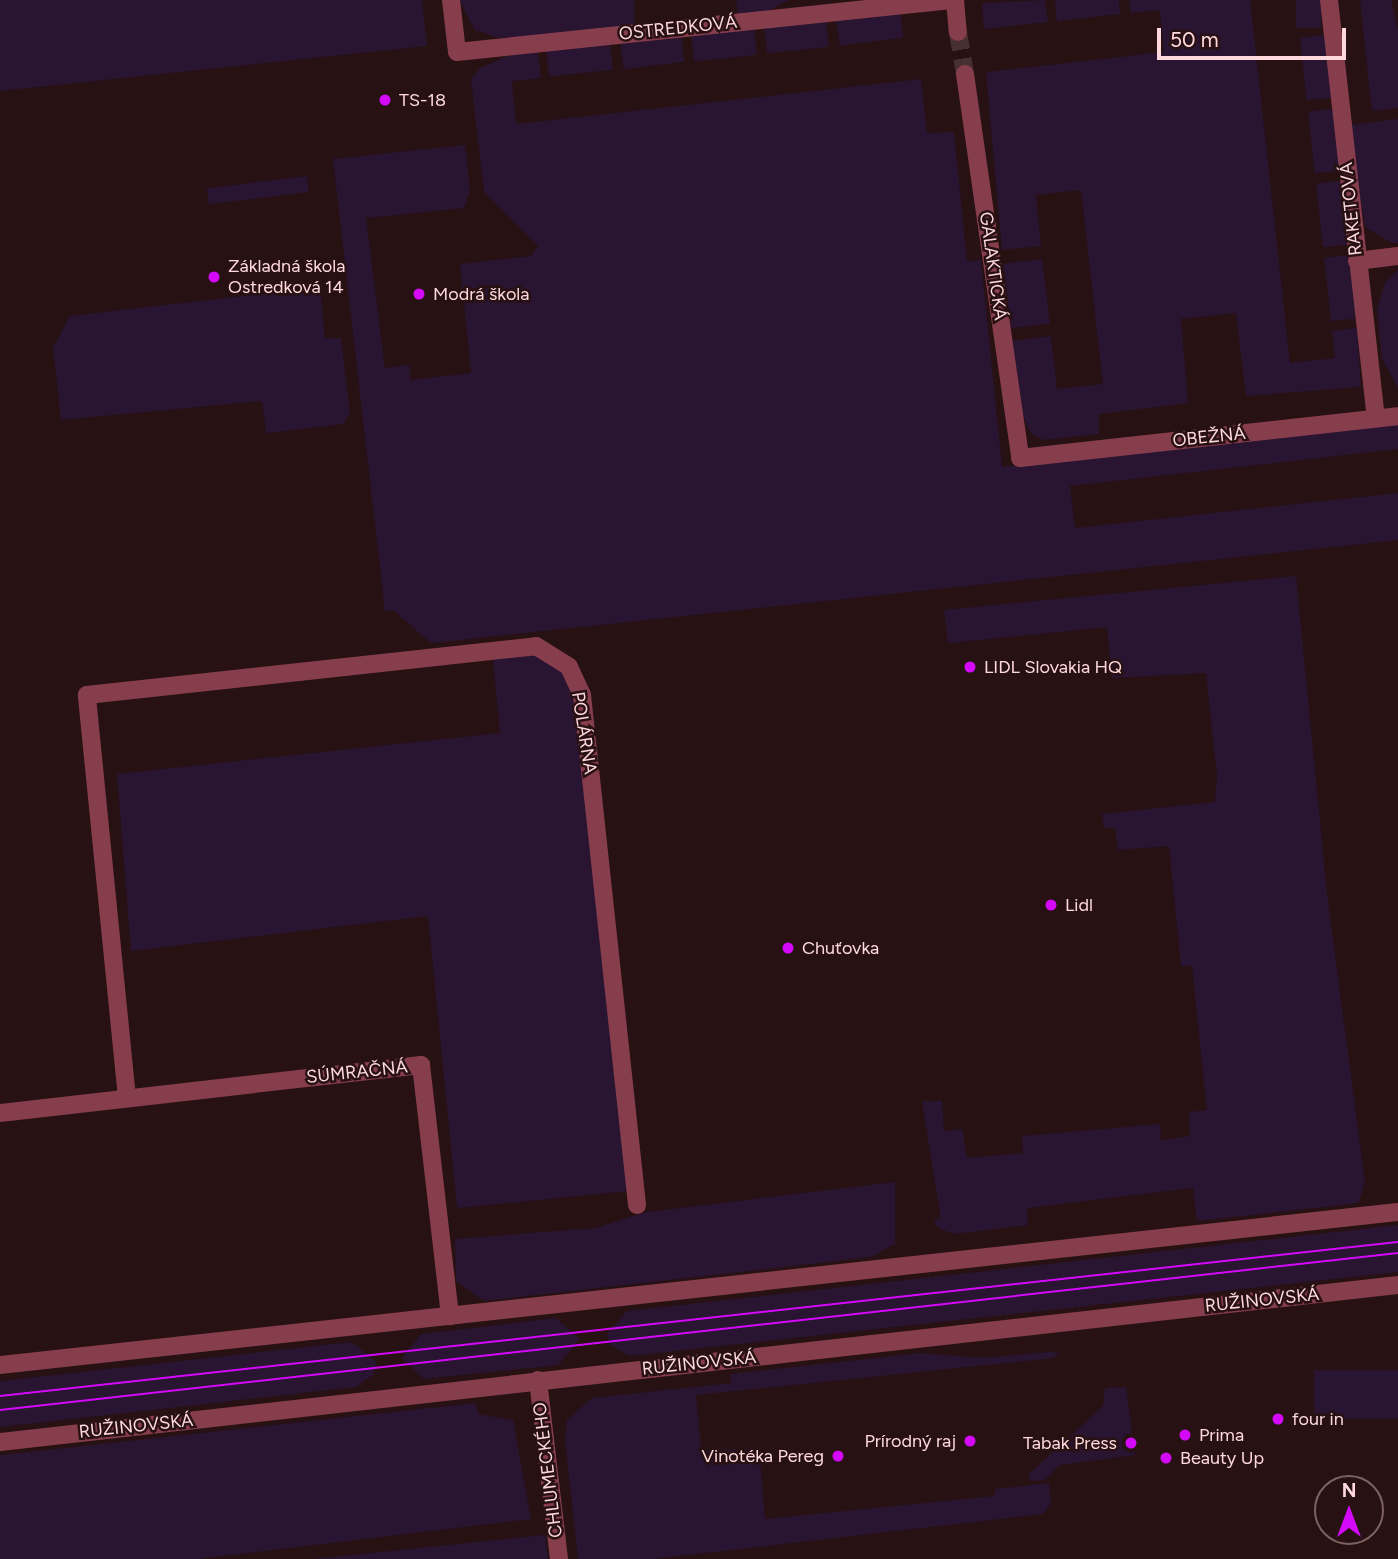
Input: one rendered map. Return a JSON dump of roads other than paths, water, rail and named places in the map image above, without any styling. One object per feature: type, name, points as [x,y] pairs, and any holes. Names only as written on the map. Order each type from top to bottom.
[{"type":"street","name":"OSTREDKOVÁ","points":[[451,0],[457,52],[819,7],[953,0]]},
{"type":"street","points":[[953,0],[958,32]]},
{"type":"street","name":"RAKETOVÁ","points":[[1328,0],[1376,418]]},
{"type":"street","name":"GALAKTICKÁ","points":[[965,74],[1020,458]]},
{"type":"street","points":[[1357,261],[1398,256]]},
{"type":"street","name":"OBEŽNÁ","points":[[1020,458],[1398,416]]},
{"type":"street","name":"POLÁRNA","points":[[127,1098],[87,695],[536,646],[569,667],[582,695],[637,1205]]},
{"type":"street","name":"SÚMRAČNÁ","points":[[0,1113],[421,1065],[450,1316]]},
{"type":"street","points":[[0,1366],[1398,1212]]},
{"type":"street","name":"RUŽINOVSKÁ","points":[[0,1441],[1398,1285]]},
{"type":"street","name":"CHLUMECKÉHO","points":[[538,1380],[559,1559]]},
{"type":"tunnel","points":[[958,32],[965,74]]},
{"type":"tram line","points":[[0,1396],[1398,1242]]},
{"type":"tram line","points":[[0,1410],[1398,1253]]},
{"type":"place","name":"TS-18","points":[[385,100]]},
{"type":"place","name":"Základná škola Ostredková 14","points":[[214,277]]},
{"type":"place","name":"Modrá škola","points":[[419,294]]},
{"type":"place","name":"LIDL Slovakia HQ","points":[[970,667]]},
{"type":"place","name":"Lidl","points":[[1051,905]]},
{"type":"place","name":"Chuťovka","points":[[788,948]]},
{"type":"place","name":"four in","points":[[1278,1419]]},
{"type":"place","name":"Prima","points":[[1185,1435]]},
{"type":"place","name":"Prírodný raj","points":[[970,1441]]},
{"type":"place","name":"Tabak Press","points":[[1131,1443]]},
{"type":"place","name":"Vinotéka Pereg","points":[[838,1456]]},
{"type":"place","name":"Beauty Up","points":[[1166,1458]]}]
